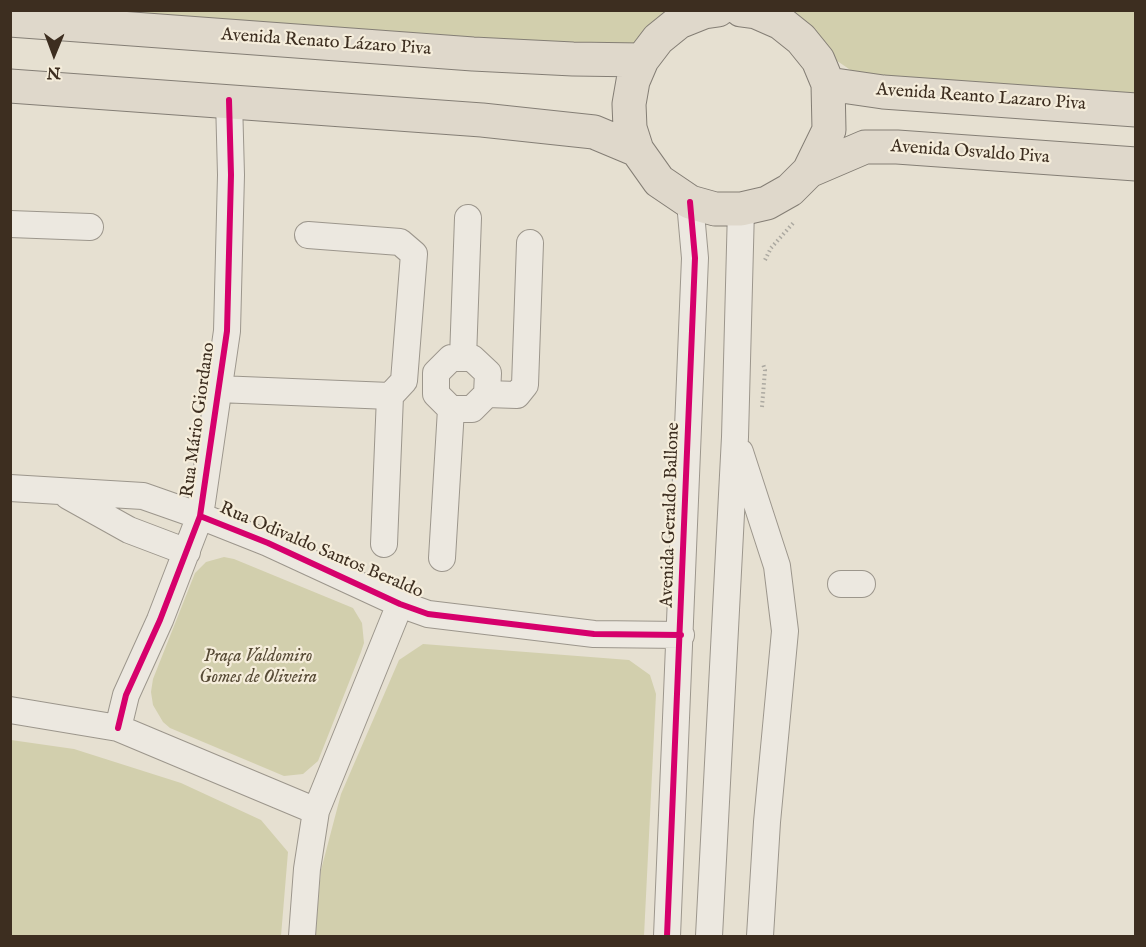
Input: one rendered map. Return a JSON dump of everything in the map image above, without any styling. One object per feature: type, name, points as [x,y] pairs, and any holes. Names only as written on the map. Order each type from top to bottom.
[{"type":"main road","points":[[718,10],[704,12],[679,22],[658,39],[642,60],[633,81],[629,104],[630,128],[637,150],[659,181],[690,202],[715,209],[741,209],[767,203],[790,190],[809,171],[829,130],[828,84],[818,60],[801,39],[781,23],[756,12],[741,10]]},
{"type":"main road","name":"Avenida Renato Lázaro Piva","points":[[10,20],[484,54],[642,60]]},
{"type":"main road","name":"Avenida Reanto Lazaro Piva","points":[[828,84],[883,92],[1136,110]]},
{"type":"main road","points":[[10,86],[482,120],[594,132],[637,150]]},
{"type":"main road","name":"Avenida Osvaldo Piva","points":[[809,171],[865,147],[897,147],[1136,164]]},
{"type":"street","name":"Rua Mário Giordano","points":[[118,728],[126,695],[160,620],[200,516],[227,331],[231,175],[229,100]]},
{"type":"street","name":"Avenida Geraldo Ballone","points":[[667,936],[695,258],[690,202]]},
{"type":"street","points":[[709,936],[735,437],[741,209]]},
{"type":"street","points":[[463,358],[468,218]]},
{"type":"street","points":[[10,224],[90,227]]},
{"type":"street","points":[[308,235],[400,242],[414,254],[397,389],[384,544]]},
{"type":"street","points":[[487,394],[517,395],[525,385],[530,243]]},
{"type":"street","points":[[451,358],[463,358],[472,358],[488,373],[487,394],[472,409],[451,409],[436,394],[436,373],[451,358]]},
{"type":"street","points":[[218,389],[397,389],[436,383]]},
{"type":"street","points":[[442,558],[451,409]]},
{"type":"street","points":[[735,437],[777,566],[785,631],[767,822],[760,936]]},
{"type":"street","name":"Rua Odivaldo Santos Beraldo","points":[[10,488],[142,496],[268,543],[400,604],[428,614],[594,634],[681,635]]},
{"type":"street","points":[[64,493],[129,530],[187,552]]},
{"type":"street","points":[[302,936],[307,869],[316,811],[400,604]]},
{"type":"street","points":[[10,710],[89,721],[118,728],[316,811]]},
{"type":"path","points":[[761,268],[771,248],[800,216]]},
{"type":"path","points":[[760,359],[765,370],[762,413]]},
{"type":"green space","points":[[10,11],[1135,11],[1135,110],[883,92],[781,23],[704,12],[642,60]]},
{"type":"green space","name":"Praça Valdomiro Gomes de Oliveira","points":[[224,557],[234,559],[353,608],[362,623],[364,643],[361,652],[318,761],[303,774],[284,776],[170,728],[163,722],[153,705],[151,692],[153,679],[195,573],[206,562]]},
{"type":"green space","points":[[423,644],[629,660],[650,675],[656,694],[644,936],[315,936],[321,870],[341,794],[399,660]]},
{"type":"green space","points":[[11,740],[74,749],[181,783],[261,820],[288,852],[281,936],[11,936]]},
{"type":"cycle path","points":[[118,728],[126,695],[160,620],[200,516],[227,331],[231,175],[229,100]]},
{"type":"cycle path","points":[[667,936],[695,258],[690,202]]},
{"type":"cycle path","points":[[200,516],[268,543],[400,604],[428,614],[594,634],[681,635]]}]
